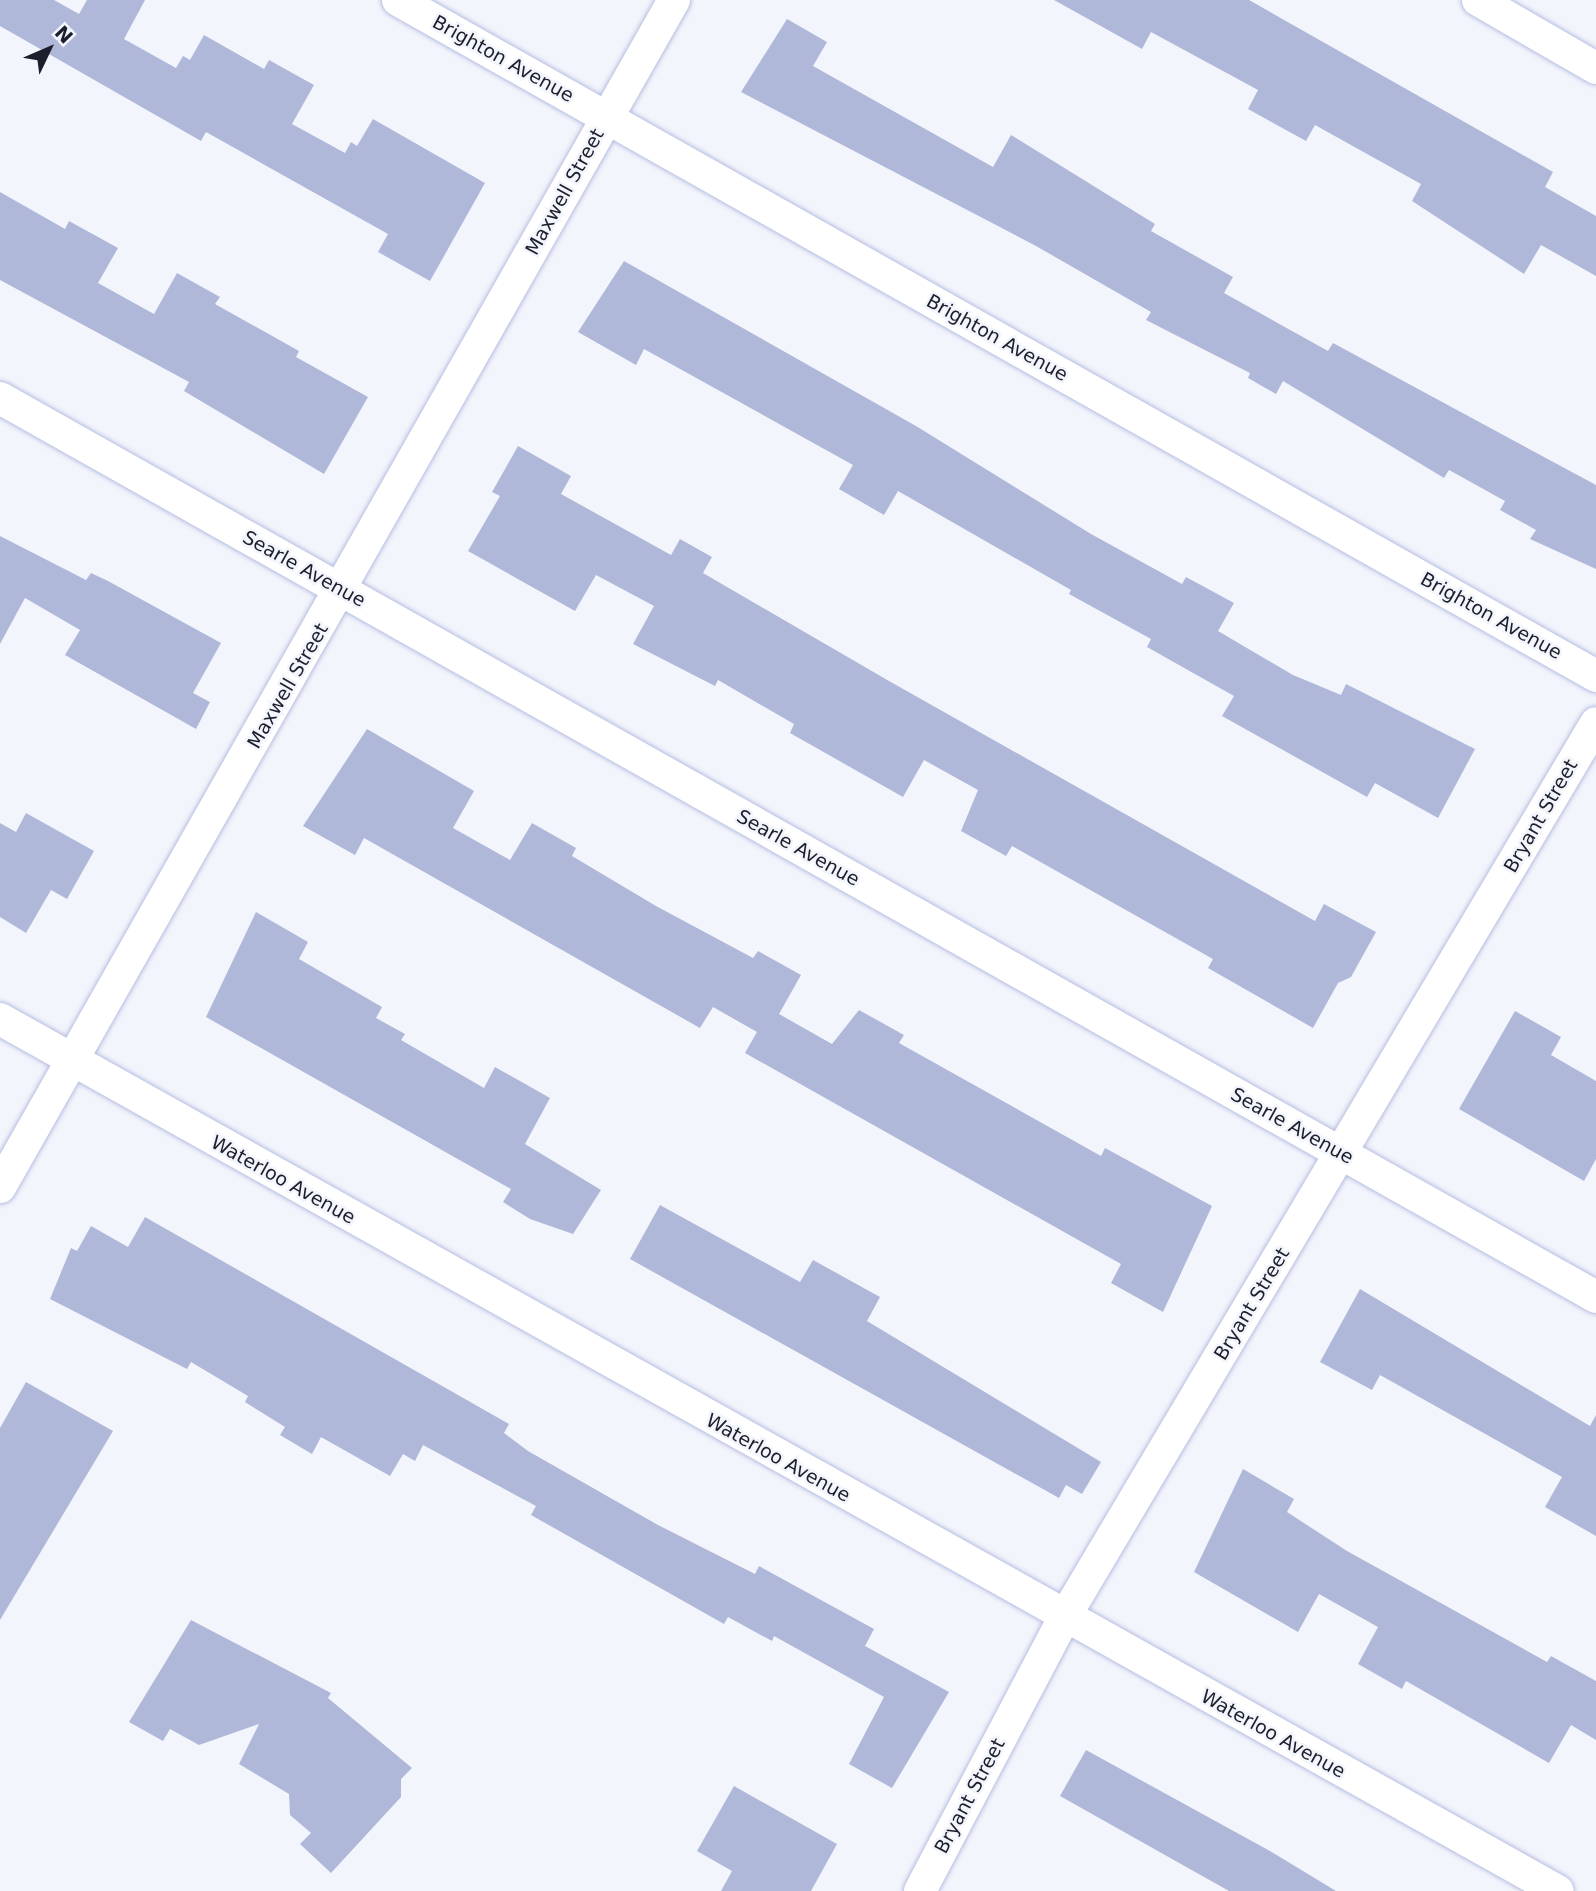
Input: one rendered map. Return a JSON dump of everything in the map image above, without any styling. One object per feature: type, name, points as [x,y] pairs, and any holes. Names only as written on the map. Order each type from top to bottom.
[{"type":"street","name":"Brighton Avenue","points":[[398,0],[1596,676]]},
{"type":"street","name":"Maxwell Street","points":[[0,1187],[342,591],[674,0]]},
{"type":"street","points":[[1478,0],[1596,68]]},
{"type":"street","name":"Searle Avenue","points":[[0,398],[1596,1297]]},
{"type":"street","name":"Bryant Street","points":[[920,1891],[1064,1618],[1596,723]]},
{"type":"street","name":"Waterloo Avenue","points":[[0,1019],[1064,1618],[1558,1891]]},
{"type":"building","points":[[0,0],[54,0],[79,14],[87,0],[145,0],[124,39],[176,68],[183,56],[190,60],[204,35],[264,69],[269,60],[314,85],[292,124],[345,153],[351,142],[357,146],[373,119],[485,183],[430,281],[378,252],[388,234],[206,132],[201,141],[0,26]]},
{"type":"building","points":[[1054,0],[1249,0],[1553,172],[1545,187],[1596,216],[1596,276],[1541,245],[1524,274],[1412,201],[1421,184],[1315,125],[1306,141],[1248,109],[1258,90],[1151,32],[1142,49]]},
{"type":"building","points":[[787,19],[827,42],[813,66],[993,167],[1011,135],[1155,224],[1151,231],[1233,277],[1224,293],[1328,351],[1333,343],[1596,485],[1596,569],[1530,539],[1536,530],[1500,510],[1505,501],[1449,470],[1444,478],[1283,381],[1276,394],[1248,378],[1250,373],[1146,320],[1151,312],[1036,246],[741,92]]},
{"type":"building","points":[[0,192],[65,229],[69,221],[118,248],[98,283],[154,314],[177,273],[220,297],[215,304],[299,351],[296,357],[368,397],[324,474],[184,391],[189,382],[0,280]]},
{"type":"building","points":[[624,261],[916,426],[1091,534],[1182,584],[1186,577],[1234,603],[1218,631],[1293,675],[1341,695],[1346,684],[1475,749],[1438,818],[1375,783],[1367,797],[1222,716],[1234,696],[1147,647],[1151,639],[1069,594],[1071,590],[898,491],[884,515],[839,489],[853,465],[644,349],[636,365],[578,332]]},
{"type":"building","points":[[518,446],[571,476],[561,494],[671,555],[680,539],[712,557],[703,573],[889,681],[1315,921],[1324,904],[1376,932],[1351,977],[1338,983],[1313,1028],[1208,968],[1213,959],[1012,846],[1006,856],[961,831],[978,790],[924,760],[903,797],[790,733],[794,724],[718,680],[715,686],[633,644],[654,606],[596,575],[575,611],[468,551],[500,496],[492,492]]},
{"type":"building","points":[[0,536],[86,580],[91,573],[108,581],[221,643],[193,693],[210,702],[196,729],[65,655],[80,630],[25,598],[0,644]]},
{"type":"building","points":[[367,729],[474,791],[453,828],[510,860],[532,823],[576,848],[572,856],[656,906],[753,958],[758,951],[801,975],[779,1014],[832,1044],[859,1010],[904,1035],[899,1043],[1101,1156],[1105,1148],[1212,1206],[1163,1312],[1111,1283],[1121,1264],[745,1053],[757,1032],[713,1007],[700,1028],[364,838],[355,855],[303,826]]},
{"type":"building","points":[[26,813],[94,851],[67,899],[51,890],[26,933],[0,917],[0,823],[16,832]]},
{"type":"building","points":[[256,912],[308,942],[299,959],[382,1007],[376,1018],[405,1034],[401,1040],[484,1088],[495,1067],[550,1098],[525,1144],[601,1190],[573,1234],[530,1219],[503,1202],[511,1189],[206,1017]]},
{"type":"building","points":[[1515,1011],[1561,1037],[1551,1055],[1596,1081],[1596,1159],[1584,1181],[1459,1109]]},
{"type":"building","points":[[660,1205],[800,1282],[813,1260],[880,1297],[867,1321],[1101,1462],[1082,1494],[1066,1485],[1059,1498],[630,1259]]},
{"type":"building","points":[[145,1217],[509,1424],[504,1433],[528,1451],[658,1525],[755,1574],[759,1566],[874,1629],[865,1646],[949,1692],[892,1788],[849,1764],[884,1697],[774,1636],[772,1641],[728,1617],[724,1624],[531,1515],[536,1506],[423,1445],[415,1461],[403,1454],[390,1476],[321,1437],[312,1454],[280,1435],[285,1427],[245,1402],[248,1396],[191,1362],[187,1369],[50,1299],[71,1248],[77,1251],[91,1226],[128,1247]]},
{"type":"building","points":[[1360,1289],[1590,1426],[1596,1415],[1596,1536],[1545,1507],[1562,1477],[1380,1375],[1372,1390],[1320,1362]]},
{"type":"building","points":[[26,1382],[113,1431],[0,1620],[0,1428]]},
{"type":"building","points":[[1243,1469],[1294,1499],[1287,1512],[1347,1551],[1547,1662],[1551,1656],[1596,1681],[1596,1740],[1571,1725],[1549,1763],[1406,1681],[1402,1689],[1358,1664],[1378,1627],[1319,1594],[1298,1632],[1194,1572]]},
{"type":"building","points":[[191,1620],[331,1693],[328,1698],[412,1768],[401,1779],[401,1797],[331,1873],[300,1844],[311,1833],[290,1815],[289,1794],[239,1764],[259,1724],[199,1745],[170,1729],[163,1741],[129,1722]]},
{"type":"building","points":[[1086,1750],[1270,1851],[1336,1891],[1229,1891],[1060,1796]]},
{"type":"building","points":[[734,1786],[837,1844],[811,1891],[721,1891],[732,1871],[697,1851]]}]
